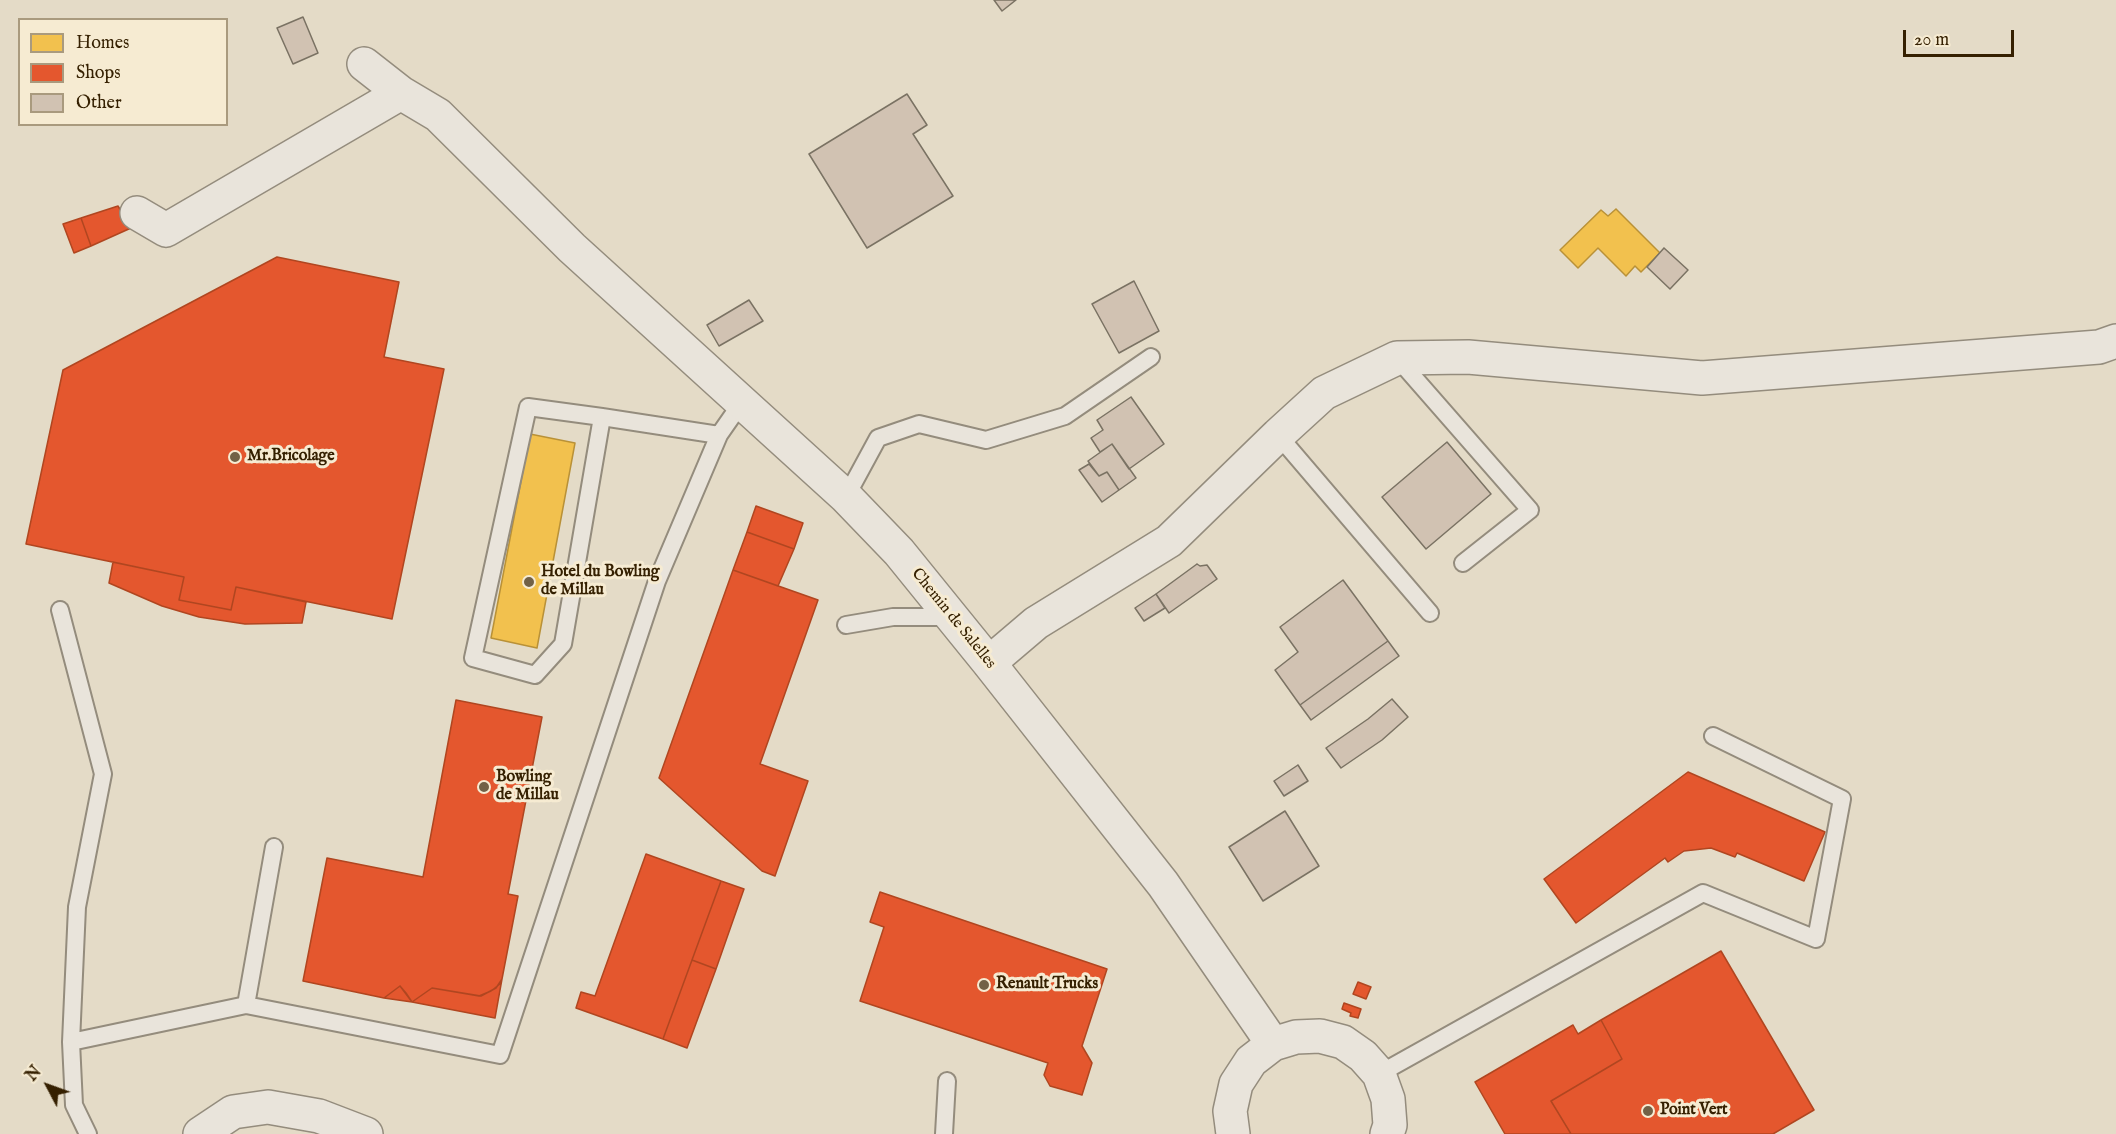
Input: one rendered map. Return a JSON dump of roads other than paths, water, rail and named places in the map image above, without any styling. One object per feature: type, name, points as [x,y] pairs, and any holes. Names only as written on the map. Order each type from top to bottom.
[{"type":"street","name":"Chemin de Salelles","points":[[364,64],[401,93],[438,115],[572,248],[846,497],[898,552],[990,663],[1163,884],[1273,1044]]},
{"type":"street","points":[[137,213],[165,230],[401,93]]},
{"type":"street","points":[[990,663],[1036,622],[1169,541],[1324,393],[1397,358],[1468,357],[1702,378],[2099,347],[2116,341]]},
{"type":"street","points":[[1233,1134],[1230,1112],[1236,1084],[1251,1061],[1273,1044],[1296,1037],[1320,1036],[1343,1042],[1363,1056],[1379,1074],[1388,1099],[1390,1125],[1387,1134]]},
{"type":"street","points":[[200,1134],[233,1112],[268,1107],[319,1116],[366,1134]]},
{"type":"lane","points":[[846,497],[878,438],[919,424],[986,440],[1065,416],[1151,357]]},
{"type":"lane","points":[[1397,358],[1530,510],[1463,563]]},
{"type":"lane","points":[[71,1042],[246,1005],[500,1055],[657,581],[719,435],[741,402]]},
{"type":"lane","points":[[602,417],[563,644],[535,675],[473,658],[528,408],[602,417],[719,435]]},
{"type":"lane","points":[[1278,435],[1430,613]]},
{"type":"lane","points":[[60,610],[103,774],[76,907],[71,1042],[74,1105],[88,1134]]},
{"type":"lane","points":[[846,625],[892,617],[952,617]]},
{"type":"lane","points":[[1379,1074],[1703,893],[1816,939],[1842,799],[1713,736]]},
{"type":"lane","points":[[246,1005],[274,847]]},
{"type":"lane","points":[[944,1134],[947,1080]]},
{"type":"place","name":"Mr.Bricolage","points":[[235,457]]},
{"type":"place","name":"Hotel du Bowling de Millau","points":[[529,582]]},
{"type":"place","name":"Bowling de Millau","points":[[484,787]]},
{"type":"place","name":"Renault Trucks","points":[[984,985]]},
{"type":"place","name":"Point Vert","points":[[1648,1111]]}]
